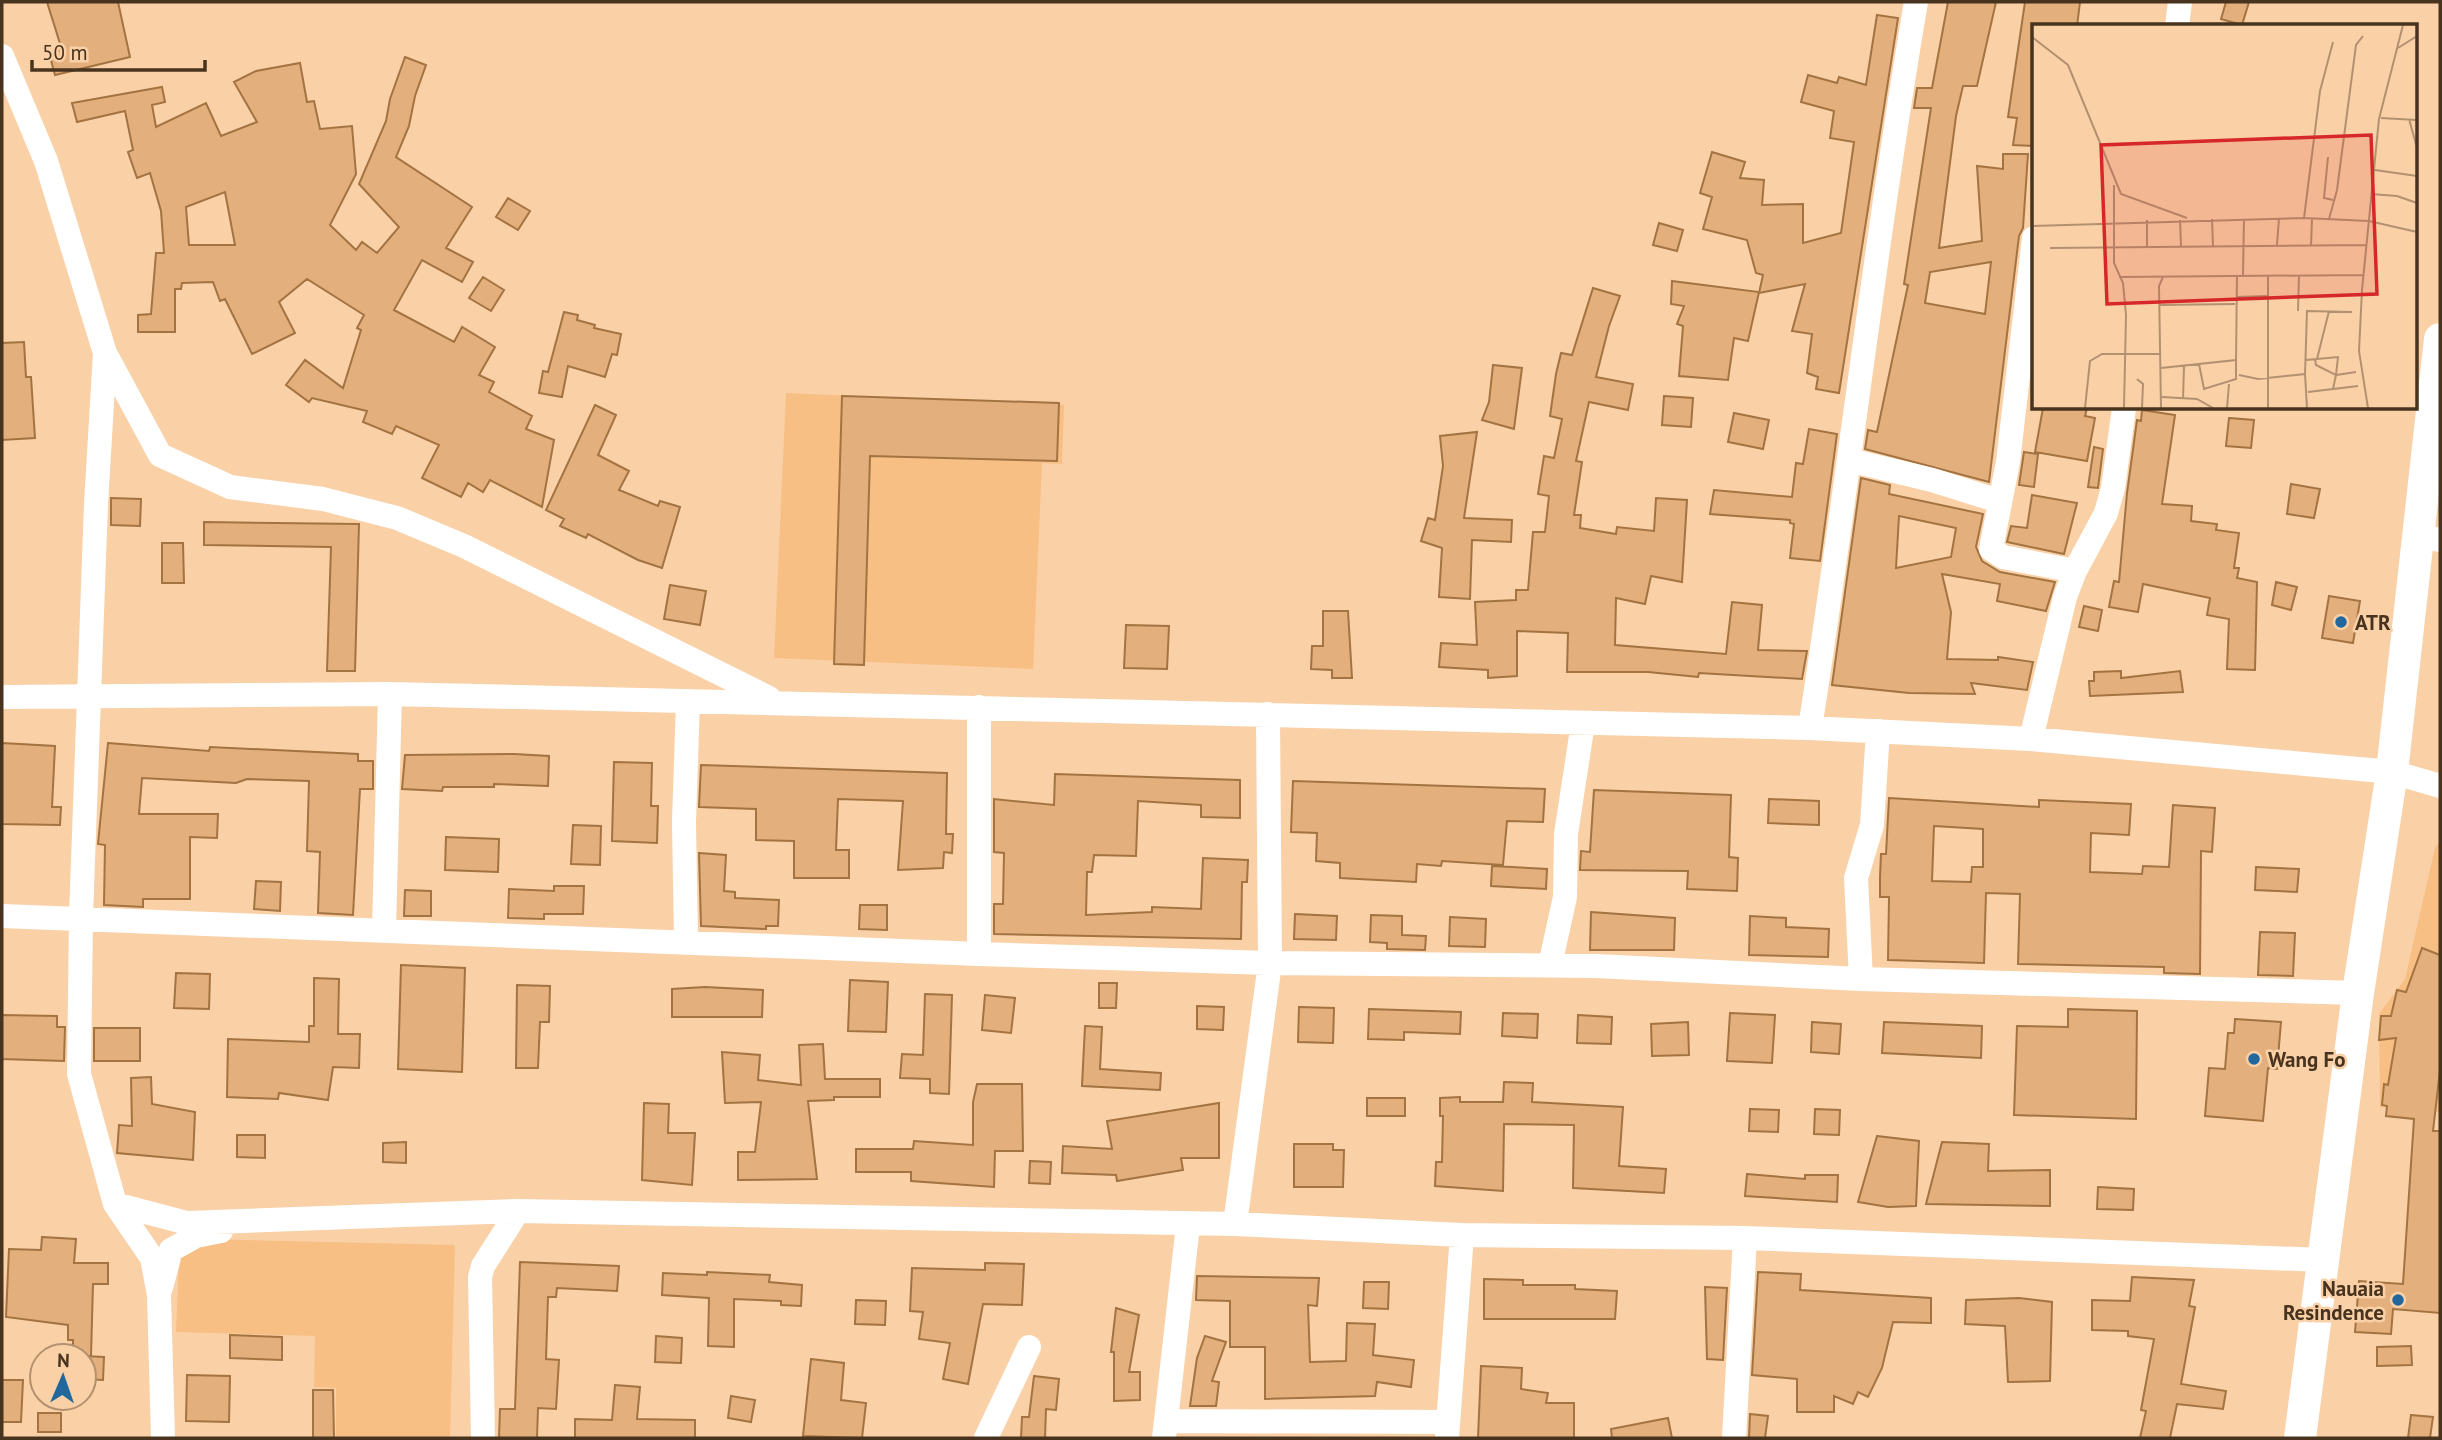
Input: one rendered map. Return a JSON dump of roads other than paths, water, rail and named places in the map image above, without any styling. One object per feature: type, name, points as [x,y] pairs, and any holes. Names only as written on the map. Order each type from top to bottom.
[{"type":"main road","points":[[2300,1438],[2358,993],[2428,537],[2440,339]]},
{"type":"street","points":[[1810,728],[1885,188],[1916,2]]},
{"type":"street","points":[[2177,24],[2180,2]]},
{"type":"street","points":[[2,56],[46,161],[105,353],[160,455],[230,488],[323,499],[397,518],[464,546],[776,701]]},
{"type":"street","points":[[2032,259],[2024,343],[1991,549],[2003,558],[2075,571]]},
{"type":"street","points":[[105,353],[96,504],[81,916],[79,1074],[115,1204],[152,1258],[159,1294],[163,1438]]},
{"type":"street","points":[[2031,739],[2057,623],[2075,571],[2106,513],[2113,488],[2124,410]]},
{"type":"street","points":[[1849,460],[1932,480],[1999,501]]},
{"type":"street","points":[[384,930],[390,694]]},
{"type":"street","points":[[2,696],[390,694],[776,701],[1810,728],[2031,739],[2392,772],[2440,786]]},
{"type":"street","points":[[686,940],[684,822],[688,701]]},
{"type":"street","points":[[979,707],[979,954]]},
{"type":"street","points":[[1236,1224],[1270,963],[1268,714]]},
{"type":"street","points":[[1550,965],[1565,897],[1566,834],[1583,723]]},
{"type":"street","points":[[1861,979],[1856,878],[1872,825],[1878,731]]},
{"type":"street","points":[[2,916],[81,916],[979,954],[1270,963],[1550,965],[1861,979],[2358,993]]},
{"type":"street","points":[[115,1204],[187,1223],[518,1211],[1236,1224],[1462,1235],[1745,1238],[2323,1260]]},
{"type":"street","points":[[482,1438],[480,1277],[482,1266],[518,1211]]},
{"type":"street","points":[[159,1294],[172,1250],[196,1236],[267,1222]]},
{"type":"street","points":[[1188,1225],[1165,1430],[1447,1430],[1462,1235]]},
{"type":"street","points":[[1734,1438],[1745,1238]]},
{"type":"street","points":[[986,1438],[1029,1347]]},
{"type":"place","name":"ATR","points":[[2341,622]]},
{"type":"place","name":"Wang Fo","points":[[2254,1059]]},
{"type":"place","name":"Nauaia Resindence","points":[[2398,1300]]}]
